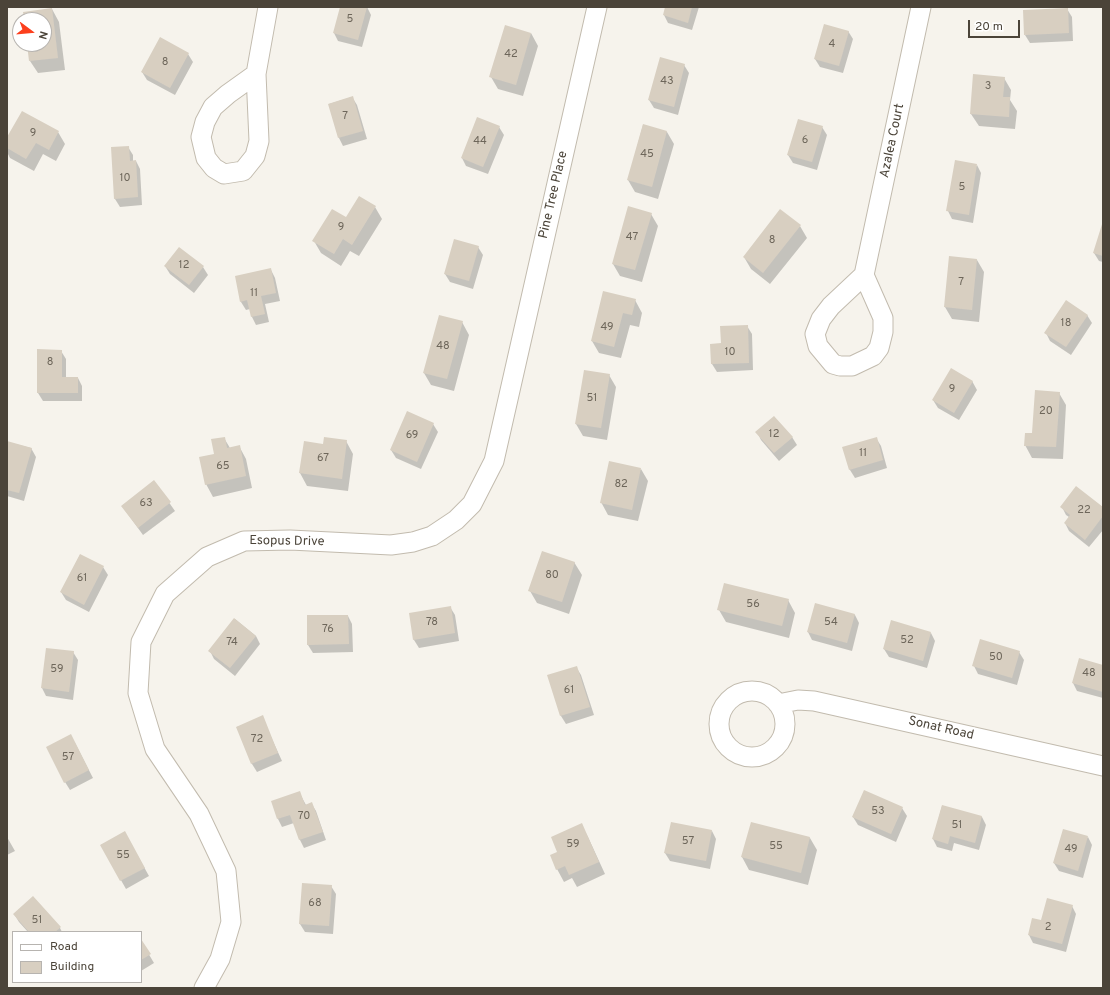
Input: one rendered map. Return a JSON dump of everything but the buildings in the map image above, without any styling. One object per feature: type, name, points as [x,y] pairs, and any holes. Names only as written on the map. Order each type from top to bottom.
[{"type":"street","points":[[256,74],[228,94],[213,108],[205,122],[201,137],[206,158],[214,168],[224,174],[243,171],[255,156],[259,141],[256,74],[268,7]]},
{"type":"street","name":"Pine Tree Place","points":[[512,383],[597,7]]},
{"type":"street","name":"Azalea Court","points":[[864,274],[921,7]]},
{"type":"street","points":[[864,274],[883,318],[883,332],[879,348],[873,356],[852,366],[840,366],[833,364],[818,346],[815,334],[821,319],[830,306],[864,274]]},
{"type":"street","name":"Esopus Drive","points":[[204,988],[220,959],[231,922],[226,871],[199,814],[155,749],[138,693],[141,642],[165,594],[207,557],[244,541],[290,540],[391,545],[413,542],[432,536],[456,520],[472,504],[494,461],[512,383]]},
{"type":"street","name":"Sonat Road","points":[[778,704],[798,700],[814,701],[1103,766]]}]
